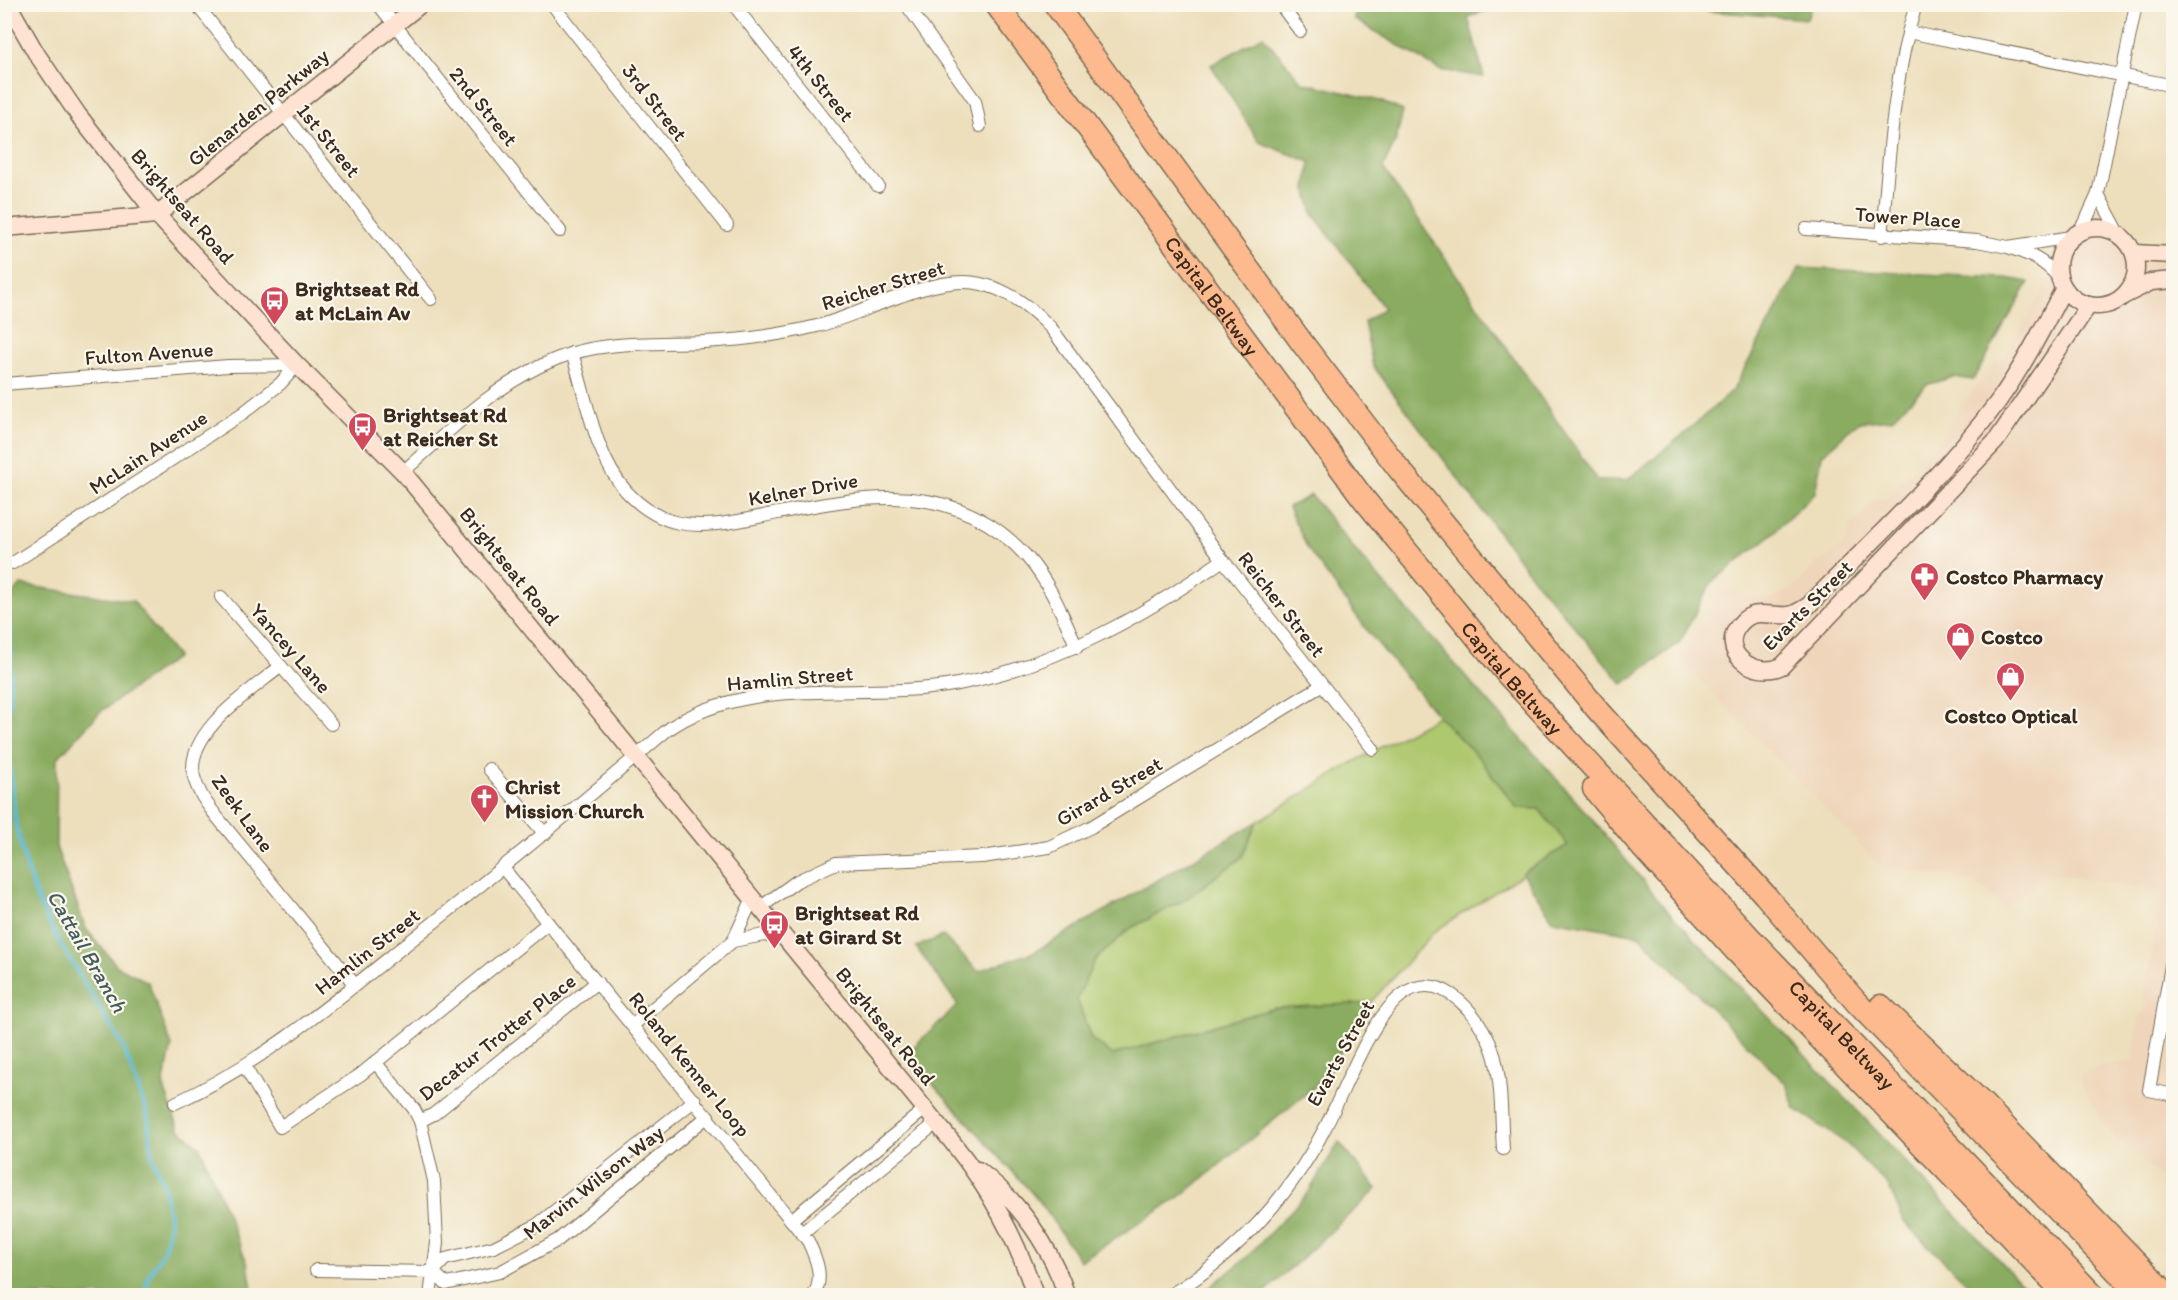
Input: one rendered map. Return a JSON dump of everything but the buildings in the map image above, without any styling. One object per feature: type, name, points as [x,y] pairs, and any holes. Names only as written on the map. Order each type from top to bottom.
[{"type":"highway","name":"Capital Beltway","points":[[996,4],[1363,498],[1508,675],[1766,955],[2094,1296]]},
{"type":"highway","name":"Capital Beltway","points":[[1054,4],[1399,469],[1597,709],[1765,895],[1857,1003],[2141,1296]]},
{"type":"highway","points":[[1508,675],[1641,847],[1745,961],[2067,1296]]},
{"type":"highway","points":[[1765,895],[1983,1104],[2169,1296]]},
{"type":"highway","points":[[2099,1223],[2174,1282]]},
{"type":"street","name":"Brightseat Road","points":[[8,4],[36,53],[78,116],[157,215],[297,365],[403,472],[970,1164],[1017,1248],[1035,1296]]},
{"type":"street","name":"1st Street","points":[[196,4],[431,299]]},
{"type":"street","name":"2nd Street","points":[[378,4],[560,231]]},
{"type":"street","name":"Glenarden Parkway","points":[[157,215],[284,116],[421,4]]},
{"type":"street","name":"3rd Street","points":[[552,4],[727,225]]},
{"type":"street","name":"4th Street","points":[[734,4],[878,186]]},
{"type":"street","points":[[906,4],[975,101],[980,126]]},
{"type":"street","points":[[1280,4],[1300,31]]},
{"type":"street","points":[[1882,236],[1890,133],[1908,32],[1916,4]]},
{"type":"street","points":[[2136,4],[2098,194],[2059,257],[2061,283],[2073,298],[2089,305],[2102,306],[2151,282],[2174,280]]},
{"type":"street","points":[[1908,32],[2174,86]]},
{"type":"street","points":[[2098,194],[2120,235],[2134,253],[2136,271],[2134,280],[2124,295]]},
{"type":"street","points":[[4,228],[157,215]]},
{"type":"street","points":[[2074,236],[2082,230],[2103,228],[2120,235]]},
{"type":"street","name":"Tower Place","points":[[1806,229],[1977,241],[2007,247],[2034,256],[2048,264],[2061,283]]},
{"type":"street","name":"Tower Place","points":[[2007,247],[2074,236]]},
{"type":"street","points":[[2134,253],[2174,255]]},
{"type":"street","name":"Reicher Street","points":[[403,472],[509,383],[572,353],[617,345],[757,339],[822,324],[937,286],[963,282],[992,287],[1014,297],[1051,328],[1224,560],[1321,686],[1373,749]]},
{"type":"street","name":"Evarts Street","points":[[2061,283],[2018,372],[1996,405],[1932,480],[1809,605],[1790,615],[1761,612],[1739,624],[1734,638],[1735,649],[1741,660],[1749,667],[1771,671],[1790,657],[1996,441],[2089,305]]},
{"type":"street","name":"Kelner Drive","points":[[572,353],[608,466],[626,492],[650,511],[680,524],[710,525],[816,504],[876,497],[911,498],[945,505],[985,523],[1026,556],[1051,592],[1077,647]]},
{"type":"street","name":"Fulton Avenue","points":[[4,384],[228,366],[297,365]]},
{"type":"street","name":"McLain Avenue","points":[[13,563],[243,413],[275,388],[297,365]]},
{"type":"street","name":"Hamlin Street","points":[[175,1103],[244,1067],[355,986],[545,834],[683,719],[727,702],[747,698],[956,685],[1002,674],[1077,647],[1131,620],[1224,560]]},
{"type":"street","name":"Yancey Lane","points":[[221,597],[331,724]]},
{"type":"street","name":"Zeek Lane","points":[[282,666],[210,726],[196,749],[194,776],[201,795],[217,817],[355,986]]},
{"type":"street","name":"Girard Street","points":[[757,902],[836,863],[982,857],[1049,847],[1091,827],[1321,686]]},
{"type":"street","points":[[489,769],[545,834]]},
{"type":"street","name":"Roland Kenner Loop","points":[[503,868],[802,1233],[818,1262],[819,1276],[813,1296]]},
{"type":"street","points":[[633,1025],[733,941],[757,902]]},
{"type":"street","points":[[244,1067],[280,1126],[375,1062],[548,923]]},
{"type":"street","points":[[733,941],[764,935],[786,939]]},
{"type":"street","points":[[2174,949],[2149,1090],[2174,1095]]},
{"type":"street","name":"Decatur Trotter Place","points":[[420,1121],[434,1114],[597,982]]},
{"type":"street","name":"Evarts Street","points":[[1169,1296],[1235,1246],[1279,1200],[1307,1160],[1379,1023],[1397,999],[1416,987],[1432,985],[1450,993],[1484,1032],[1494,1055],[1497,1072],[1503,1149]]},
{"type":"street","points":[[375,1062],[414,1109],[420,1121],[434,1181],[437,1244],[430,1296]]},
{"type":"street","name":"Marvin Wilson Way","points":[[433,1272],[445,1259],[494,1247],[537,1225],[695,1100]]},
{"type":"street","points":[[791,1220],[925,1109]]},
{"type":"street","name":"Marvin Wilson Way","points":[[316,1270],[433,1272],[446,1284],[500,1272],[526,1259],[565,1234],[708,1116]]},
{"type":"street","points":[[802,1233],[936,1123]]},
{"type":"street","name":"Brightseat Road","points":[[970,1164],[1004,1192],[1028,1222],[1048,1252],[1067,1296]]},
{"type":"shaded area","points":[[2090,221],[2107,222],[2150,246],[2173,251],[2173,1189],[2106,1128],[2081,1083],[2080,1076],[2099,1066],[2132,1061],[2139,1017],[2147,1006],[2143,994],[2163,893],[2057,874],[2048,876],[2005,908],[1981,887],[1953,878],[1880,866],[1678,658],[1722,589],[1769,599],[1792,589],[1818,561],[1825,560],[1845,541],[1851,526],[1875,499],[1885,499],[1948,431],[1951,420],[1996,360],[2003,358],[2051,276],[2052,259],[2060,237],[2075,225]]},
{"type":"green space","points":[[1356,5],[1501,5],[1468,17],[1484,77],[1440,70],[1354,19]]},
{"type":"green space","points":[[1691,5],[1812,5],[1807,19],[1708,11]]},
{"type":"green space","points":[[1263,36],[1302,82],[1380,101],[1403,111],[1396,140],[1383,168],[1598,481],[1627,480],[1733,390],[1799,268],[2006,278],[2029,282],[1973,380],[1953,377],[1926,385],[1892,419],[1858,422],[1822,455],[1815,493],[1770,536],[1711,583],[1680,642],[1623,684],[1533,578],[1373,366],[1364,322],[1384,308],[1313,214],[1306,189],[1310,162],[1259,142],[1211,65]]},
{"type":"green space","points":[[1311,495],[1363,560],[1591,818],[1668,911],[2032,1295],[1979,1295],[1904,1222],[1889,1187],[1846,1143],[1795,1109],[1786,1084],[1639,935],[1553,920],[1522,873],[1568,845],[1539,809],[1517,808],[1480,759],[1438,716],[1369,633],[1308,549],[1288,507]]},
{"type":"green space","points":[[21,585],[133,601],[177,657],[100,712],[57,759],[56,847],[86,929],[117,966],[148,982],[172,1046],[163,1085],[179,1129],[200,1147],[248,1265],[253,1295],[5,1296],[4,605]]},
{"type":"green space","points":[[1438,716],[1480,759],[1517,808],[1539,809],[1568,845],[1435,931],[1370,1003],[1275,1008],[1112,1055],[1091,1039],[1077,999],[1094,961],[1129,929],[1184,900],[1242,857],[1257,822],[1352,763]]},
{"type":"green space","points":[[1257,822],[1242,857],[1184,900],[1129,929],[1094,961],[1077,999],[1091,1039],[1113,1055],[1275,1008],[1370,1003],[1324,1079],[1180,1197],[1080,1261],[1040,1202],[906,1054],[958,1005],[916,947],[943,936],[978,971],[1034,952]]},
{"type":"green space","points":[[1339,1142],[1377,1189],[1262,1295],[1200,1295],[1244,1260],[1308,1193]]},
{"type":"waterway","name":"Cattail Branch","points":[[4,610],[10,631],[11,657],[7,741],[16,826],[24,858],[36,897],[59,942],[123,1046],[148,1116],[152,1155],[164,1187],[170,1223],[164,1251],[149,1275],[144,1296]]},
{"type":"place","name":"Brightseat Rd at McLain Av","points":[[274,326]]},
{"type":"place","name":"Brightseat Rd at Reicher St","points":[[362,452]]},
{"type":"place","name":"Costco Pharmacy","points":[[1925,602]]},
{"type":"place","name":"Costco","points":[[1960,662]]},
{"type":"place","name":"Costco Optical","points":[[2011,702]]},
{"type":"place","name":"Christ Mission Church","points":[[484,824]]},
{"type":"place","name":"Brightseat Rd at Girard St","points":[[774,950]]}]
